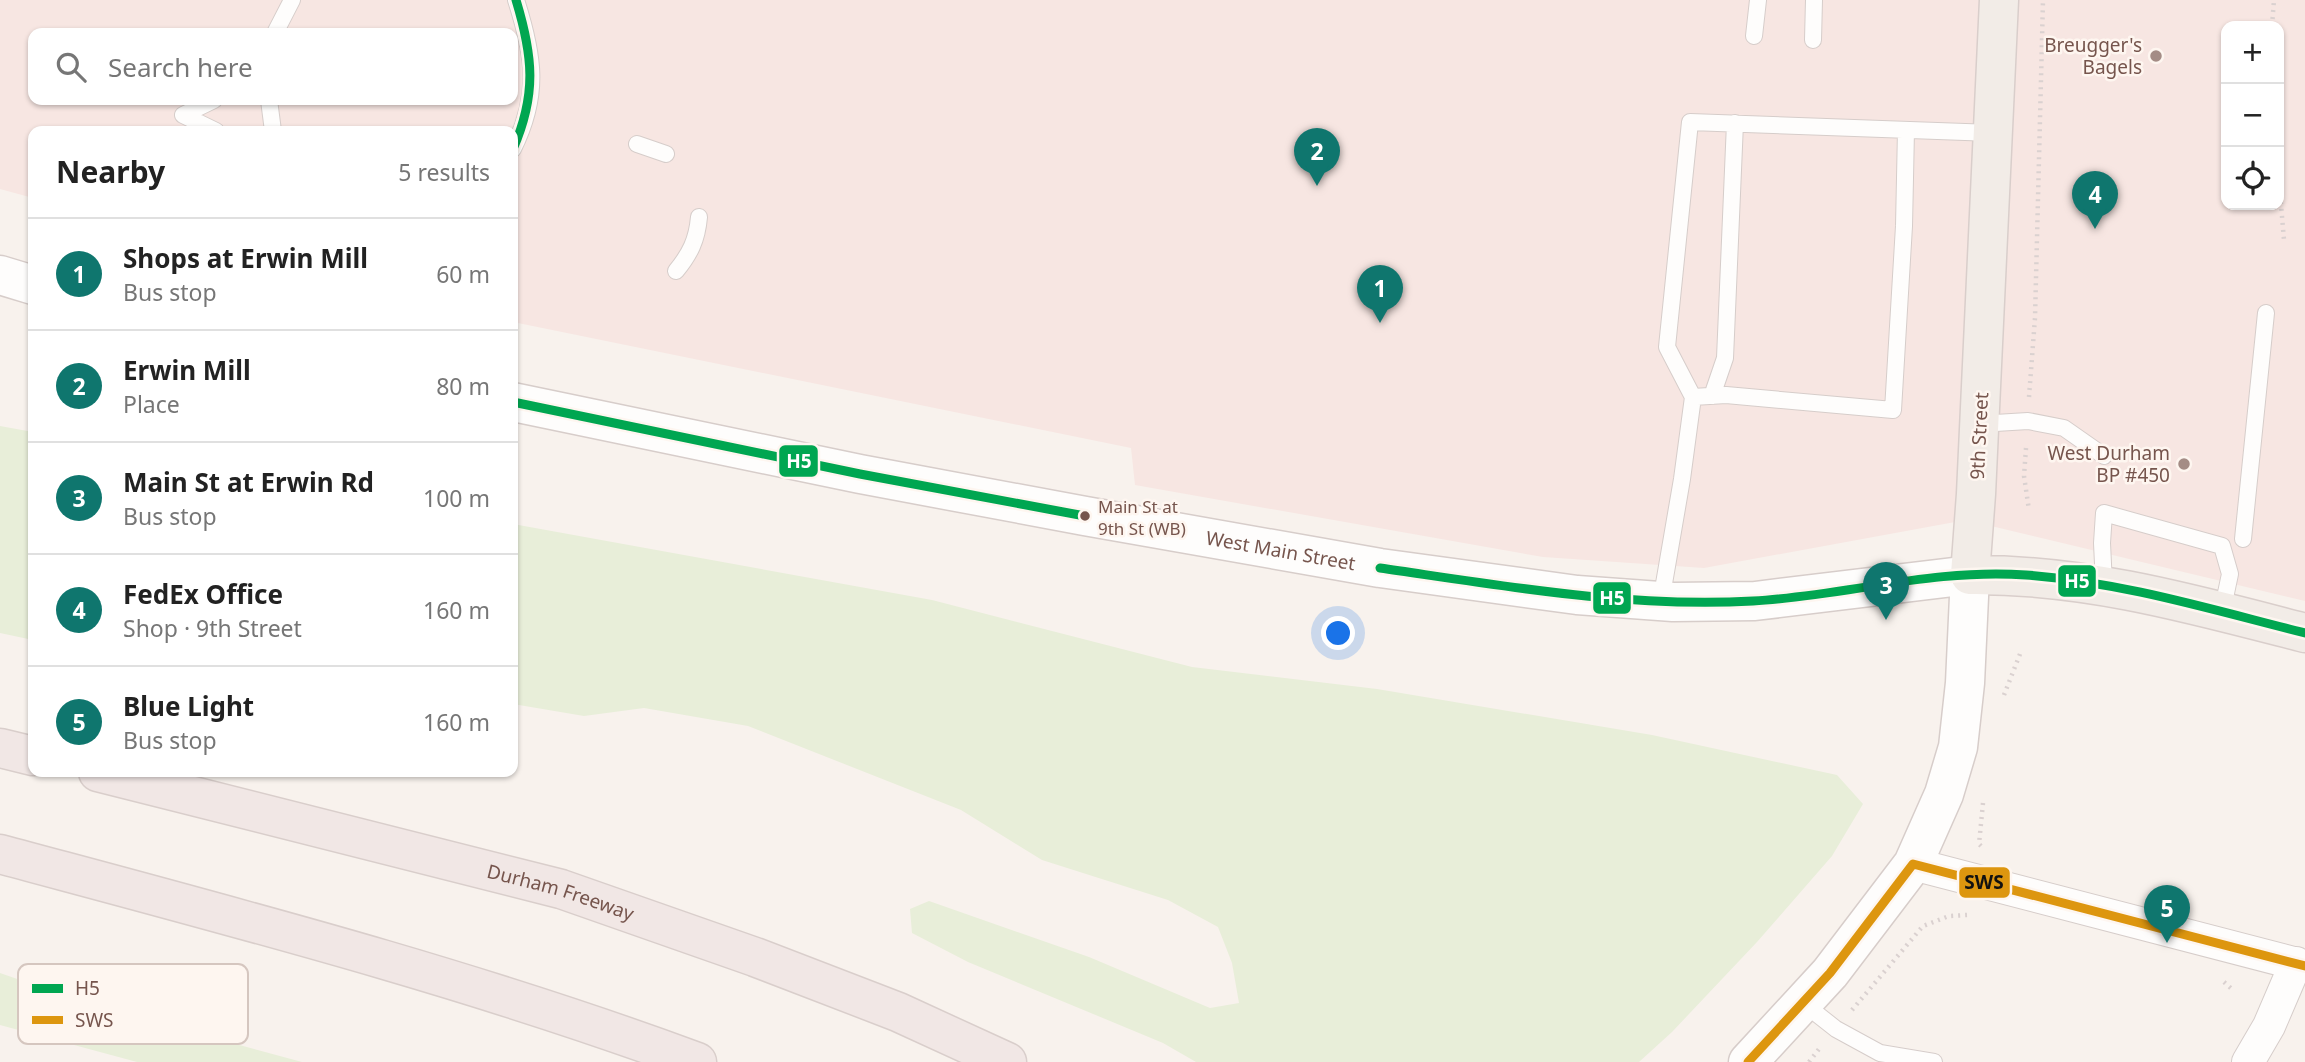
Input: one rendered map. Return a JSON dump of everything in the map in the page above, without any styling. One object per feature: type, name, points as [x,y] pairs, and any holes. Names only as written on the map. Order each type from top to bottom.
[{"type":"highway","points":[[0,748],[28,755]]},
{"type":"highway","name":"Durham Freeway","points":[[118,777],[561,890],[755,957],[898,1012],[1007,1062]]},
{"type":"highway","points":[[0,854],[411,969],[536,1007],[697,1062]]},
{"type":"main road","name":"9th Street","points":[[1748,1062],[1830,973],[1913,864],[1944,794],[1958,747],[1965,682],[1999,0]]},
{"type":"main road","points":[[0,275],[28,283]]},
{"type":"main road","name":"West Main Street","points":[[518,403],[860,474],[1380,568],[1577,595],[1661,601],[1755,601],[1970,575],[2024,575],[2105,585],[2305,633]]},
{"type":"street","points":[[1913,864],[2301,964],[2248,1062]]},
{"type":"lane","points":[[278,28],[292,0]]},
{"type":"lane","points":[[516,0],[528,36],[532,61],[532,86],[525,122],[518,138]]},
{"type":"lane","points":[[1754,36],[1758,0]]},
{"type":"lane","points":[[1814,0],[1814,40]]},
{"type":"lane","points":[[204,105],[183,115],[206,126]]},
{"type":"lane","points":[[270,105],[272,126]]},
{"type":"lane","points":[[1661,601],[1693,397],[1668,347],[1690,122],[1993,133]]},
{"type":"lane","points":[[1712,396],[1726,358],[1735,123]]},
{"type":"lane","points":[[1693,397],[1726,395],[1893,410],[1904,226],[1906,130]]},
{"type":"lane","points":[[637,144],[666,154]]},
{"type":"lane","points":[[676,271],[690,254],[697,235],[699,217]]},
{"type":"lane","points":[[2243,539],[2266,313]]},
{"type":"lane","points":[[1979,424],[2028,421],[2064,428],[2104,456]]},
{"type":"lane","points":[[2105,585],[2102,543],[2104,513],[2222,546],[2230,574],[2222,612]]},
{"type":"lane","points":[[1803,1003],[1836,1029],[1880,1053],[1934,1062]]},
{"type":"path","points":[[2029,510],[2024,476],[2035,318],[2043,0]]},
{"type":"path","points":[[2272,21],[2274,0]]},
{"type":"path","points":[[2281,210],[2284,240]]},
{"type":"path","points":[[1809,1062],[1923,926],[1949,916],[1967,915]]},
{"type":"path","points":[[2223,982],[2234,991]]},
{"type":"shaded area","points":[[0,0],[2305,0],[2305,601],[1966,520],[1704,568],[1543,557],[1135,485],[1131,448],[518,323],[518,126],[28,126],[28,197],[0,189]]},
{"type":"green space","points":[[0,426],[28,431],[28,639],[0,633]]},
{"type":"green space","points":[[518,525],[932,600],[1192,667],[1377,689],[1652,735],[1837,775],[1863,804],[1832,856],[1757,942],[1672,1032],[1639,1062],[1196,1062],[1163,1043],[968,962],[912,933],[910,909],[929,901],[1089,957],[1210,1008],[1239,1003],[1232,963],[1218,927],[1168,900],[1042,860],[961,810],[748,726],[644,708],[584,716],[518,705]]},
{"type":"green space","points":[[0,973],[18,979],[18,1030],[0,1025]]},
{"type":"green space","points":[[70,1044],[235,1044],[302,1062],[137,1062]]},
{"type":"transit line","name":"H5","points":[[516,0],[526,39],[530,75],[526,110],[518,136]]},
{"type":"transit line","name":"H5","points":[[518,403],[860,474],[1085,516]]},
{"type":"transit line","name":"H5","points":[[1380,568],[1566,594],[1706,602],[1787,598],[1957,575],[2026,575],[2132,590],[2305,633]]},
{"type":"transit line","name":"SWS","points":[[1748,1062],[1830,973],[1913,864],[2305,966]]},
{"type":"place","name":"Breugger's Bagels","points":[[2156,56]]},
{"type":"place","name":"Erwin Mill","points":[[1317,186]]},
{"type":"place","name":"FedEx Office","points":[[2095,229]]},
{"type":"place","name":"Shops at Erwin Mill","points":[[1380,323]]},
{"type":"place","name":"West Durham BP #450","points":[[2184,464]]},
{"type":"place","name":"Main St at 9th St (WB)","points":[[1085,516]]},
{"type":"place","name":"Main St at Erwin Rd","points":[[1886,620]]},
{"type":"place","name":"Blue Light","points":[[2167,943]]}]
